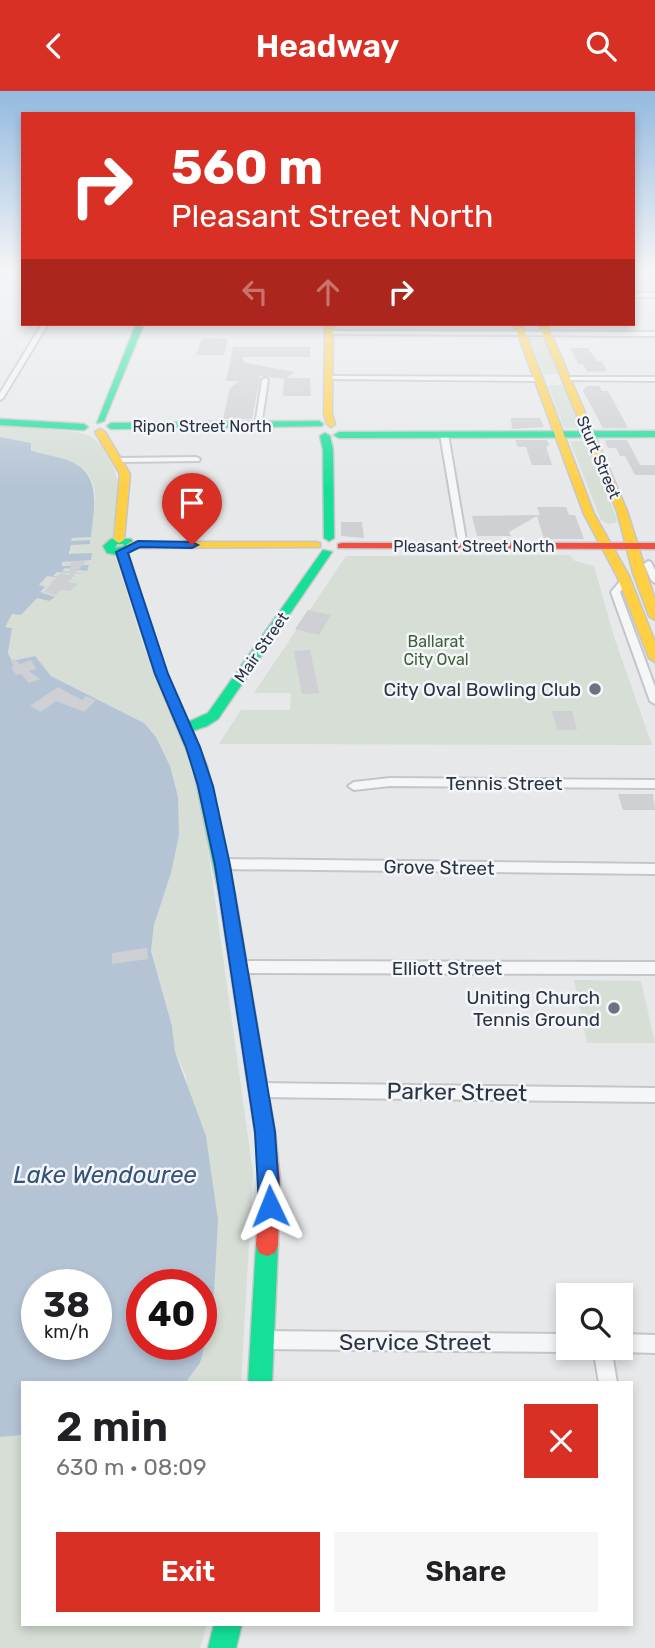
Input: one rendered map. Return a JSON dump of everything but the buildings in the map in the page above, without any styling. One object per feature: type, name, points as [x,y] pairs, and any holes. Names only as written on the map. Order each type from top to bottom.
[{"type":"street","points":[[0,398],[34,343]]},
{"type":"street","points":[[132,343],[99,426],[119,460],[126,480],[124,546],[162,674],[185,728],[205,786],[222,865],[270,1180],[260,1381]]},
{"type":"street","points":[[328,545],[329,343]]},
{"type":"street","name":"Sturt Street","points":[[525,343],[592,520],[625,581],[655,658]]},
{"type":"street","name":"Sturt Street","points":[[551,343],[626,521],[631,546],[652,589]]},
{"type":"street","points":[[328,378],[655,379]]},
{"type":"street","points":[[258,426],[265,380]]},
{"type":"street","name":"Ripon Street North","points":[[0,422],[99,426],[294,426],[381,434],[655,434]]},
{"type":"street","points":[[444,434],[463,546]]},
{"type":"street","points":[[119,460],[196,459]]},
{"type":"street","points":[[592,520],[611,527],[626,521]]},
{"type":"street","name":"Mair Street","points":[[185,728],[202,723],[213,716],[328,545]]},
{"type":"street","name":"Pleasant Street North","points":[[124,546],[655,546]]},
{"type":"street","name":"Sturt Street","points":[[648,564],[655,616]]},
{"type":"street","points":[[625,581],[615,592],[655,701]]},
{"type":"street","name":"Tennis Street","points":[[354,786],[390,782],[655,784]]},
{"type":"street","name":"Grove Street","points":[[222,865],[655,869]]},
{"type":"street","name":"Elliott Street","points":[[239,967],[655,968]]},
{"type":"street","name":"Parker Street","points":[[258,1090],[655,1095]]},
{"type":"street","name":"Service Street","points":[[262,1340],[556,1343]]},
{"type":"street","points":[[633,1343],[655,1344]]},
{"type":"street","points":[[604,1360],[608,1381]]},
{"type":"street","points":[[222,1648],[228,1626]]},
{"type":"green space","points":[[531,343],[546,343],[559,374],[544,374]]},
{"type":"green space","points":[[548,385],[564,385],[581,428],[564,428]]},
{"type":"green space","points":[[0,426],[78,432],[90,436],[101,445],[114,469],[119,485],[113,549],[144,648],[192,765],[204,820],[253,1173],[241,1381],[187,1381],[201,1360],[217,1360],[217,1269],[208,1269],[186,1076],[175,1052],[172,1026],[151,951],[154,925],[171,873],[144,723],[51,676],[35,656],[12,661],[8,653],[12,628],[4,627],[12,614],[21,615],[37,597],[49,601],[54,597],[39,592],[38,586],[47,576],[77,583],[52,576],[57,572],[83,576],[62,571],[65,567],[87,570],[89,565],[62,566],[62,562],[70,561],[71,545],[90,540],[71,542],[71,538],[91,537],[95,505],[94,487],[86,472],[63,458],[37,455],[26,442],[0,437]]},
{"type":"green space","points":[[570,441],[586,441],[617,519],[616,523],[608,524],[601,520]]},
{"type":"green space","name":"Ballarat City Oval","points":[[569,555],[575,561],[594,566],[614,637],[652,745],[219,744],[241,710],[290,710],[291,693],[254,693],[346,556]]},
{"type":"green space","name":"Uniting Church Tennis Ground","points":[[574,980],[641,981],[655,1043],[587,1043]]},
{"type":"green space","points":[[21,1435],[21,1626],[206,1626],[200,1648],[0,1648],[0,1437]]},
{"type":"water","name":"Lake Wendouree","points":[[0,437],[31,443],[31,450],[67,460],[78,466],[86,473],[94,492],[91,537],[72,538],[71,541],[90,540],[90,544],[71,545],[69,554],[92,553],[91,560],[62,562],[62,566],[89,565],[87,571],[65,568],[62,571],[84,574],[57,572],[53,576],[78,581],[47,576],[39,585],[45,587],[40,592],[55,597],[49,601],[37,598],[21,615],[12,614],[5,627],[12,628],[8,653],[12,661],[35,656],[51,676],[144,723],[156,737],[170,766],[178,797],[179,835],[171,873],[154,925],[151,951],[172,1026],[175,1052],[206,1136],[218,1220],[215,1269],[126,1269],[126,1360],[201,1360],[187,1381],[21,1381],[21,1435],[0,1437]]},
{"type":"traffic: fast","points":[[100,421],[132,343]]},
{"type":"traffic: fast","points":[[0,422],[84,427]]},
{"type":"traffic: fast","points":[[111,426],[319,424]]},
{"type":"traffic: fast","points":[[339,435],[655,434]]},
{"type":"traffic: fast","points":[[325,436],[328,450],[329,538]]},
{"type":"traffic: fast","points":[[115,541],[127,541],[130,547],[122,552],[111,551],[108,546],[115,541]]},
{"type":"traffic: fast","points":[[122,552],[161,674],[200,766],[227,894]]},
{"type":"traffic: fast","points":[[185,728],[202,723],[213,716],[327,552]]},
{"type":"traffic: fast","points":[[260,1381],[267,1245]]},
{"type":"traffic: fast","points":[[222,1648],[228,1626]]},
{"type":"traffic: slow","points":[[329,343],[328,414],[331,424]]},
{"type":"traffic: slow","points":[[525,343],[589,514],[623,576],[655,658]]},
{"type":"traffic: slow","points":[[551,343],[622,511],[639,573],[655,616]]},
{"type":"traffic: slow","points":[[100,432],[125,474],[119,540]]},
{"type":"traffic: slow","points":[[131,545],[316,545]]},
{"type":"traffic: jam","points":[[342,546],[655,546]]},
{"type":"traffic: jam","points":[[227,894],[265,1132],[270,1180],[267,1245]]},
{"type":"place","name":"City Oval Bowling Club","points":[[595,689]]},
{"type":"place","name":"Uniting Church Tennis Ground","points":[[614,1008]]},
{"type":"route","points":[[192,545],[138,544],[131,545],[122,552],[162,674],[193,747],[205,786],[222,865],[265,1132],[270,1206]]}]
